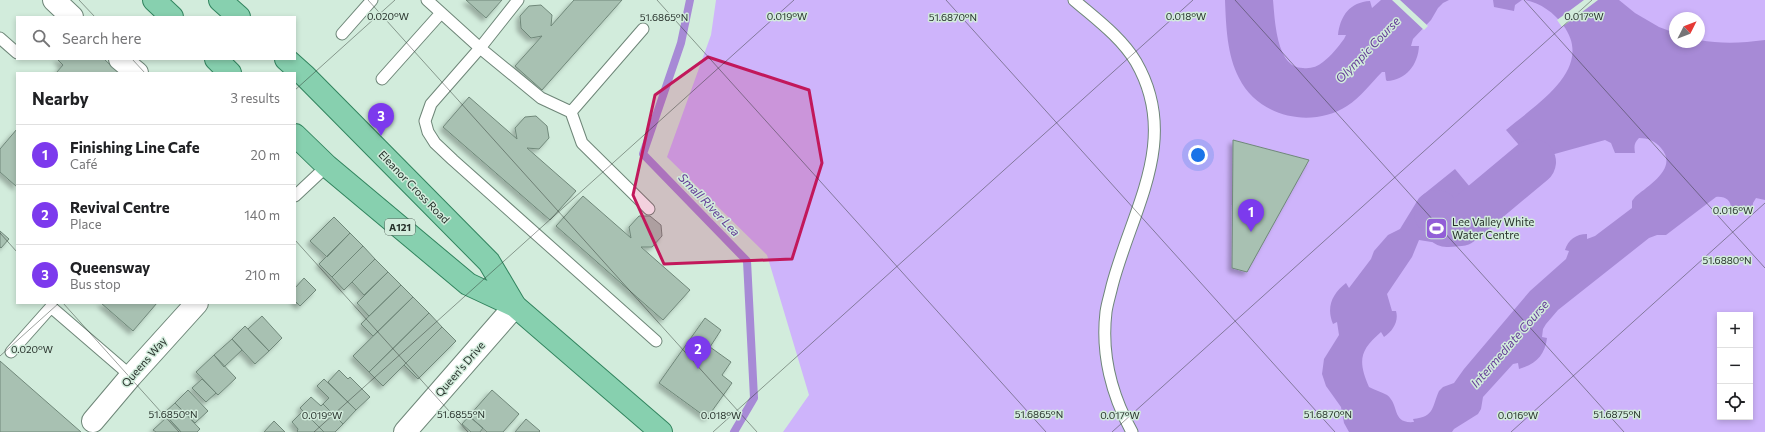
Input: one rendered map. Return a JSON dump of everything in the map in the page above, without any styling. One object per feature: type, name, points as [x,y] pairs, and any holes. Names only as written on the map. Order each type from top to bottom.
[{"type":"main road","points":[[154,0],[171,16]]},
{"type":"main road","points":[[220,0],[238,16]]},
{"type":"main road","points":[[217,60],[229,72]]},
{"type":"main road","name":"Eleanor Cross Road","points":[[287,60],[311,81],[489,262],[515,306]]},
{"type":"main road","name":"Eleanor Cross Road","points":[[296,136],[327,166],[468,284],[515,306],[660,432]]},
{"type":"street","points":[[54,0],[71,16]]},
{"type":"street","points":[[121,60],[136,72]]},
{"type":"street","name":"Queens Way","points":[[93,421],[131,376],[196,304]]},
{"type":"street","name":"Queen's Drive","points":[[405,432],[515,306]]},
{"type":"lane","points":[[342,34],[372,0]]},
{"type":"lane","points":[[427,0],[480,48],[541,98],[571,112],[582,143],[649,210]]},
{"type":"lane","points":[[518,0],[480,48],[430,104],[425,121],[428,132],[435,143],[453,160],[656,341]]},
{"type":"lane","points":[[1074,0],[1106,26],[1122,43],[1135,61],[1151,94],[1154,110],[1155,126],[1153,158],[1146,185],[1116,271],[1106,311],[1104,333],[1107,359],[1113,387],[1120,410],[1132,432]]},
{"type":"lane","points":[[382,79],[441,13]]},
{"type":"lane","points":[[571,112],[643,29]]},
{"type":"lane","points":[[0,38],[16,53]]},
{"type":"lane","points":[[296,195],[327,166]]},
{"type":"lane","points":[[10,352],[51,307],[131,376]]},
{"type":"highlighted area","points":[[708,57],[809,90],[822,163],[792,259],[664,264],[633,195],[655,95]]},
{"type":"shaded area","name":"Lee Valley White Water Centre","points":[[716,0],[1765,0],[1765,432],[783,432],[809,395],[767,255],[667,157],[711,35]]},
{"type":"water","name":"Olympic Course","points":[[1225,0],[1273,0],[1276,30],[1282,51],[1287,60],[1294,66],[1306,68],[1321,64],[1344,39],[1346,35],[1338,35],[1341,22],[1347,11],[1357,4],[1370,1],[1372,8],[1381,0],[1449,0],[1438,8],[1431,20],[1413,39],[1411,46],[1419,46],[1416,59],[1410,70],[1400,78],[1387,81],[1385,72],[1382,72],[1347,106],[1333,113],[1318,117],[1302,118],[1272,110],[1259,102],[1248,91],[1239,78],[1230,50]]},
{"type":"water","points":[[1493,0],[1522,0],[1515,5],[1514,11],[1494,7]]},
{"type":"water","name":"Intermediate Course","points":[[1525,0],[1619,0],[1635,13],[1659,27],[1669,31],[1669,48],[1705,48],[1705,41],[1732,43],[1765,40],[1765,200],[1756,198],[1753,203],[1752,211],[1731,211],[1728,200],[1723,197],[1716,197],[1666,235],[1657,235],[1649,238],[1558,310],[1543,329],[1542,337],[1547,338],[1542,354],[1539,358],[1519,369],[1518,363],[1513,364],[1483,397],[1481,409],[1478,414],[1454,429],[1452,432],[1349,432],[1344,423],[1341,407],[1326,386],[1322,374],[1324,359],[1339,335],[1337,322],[1333,324],[1331,318],[1330,306],[1334,296],[1341,287],[1346,283],[1349,288],[1371,259],[1374,251],[1388,235],[1400,229],[1419,198],[1455,169],[1480,199],[1457,219],[1463,227],[1444,244],[1419,240],[1412,257],[1387,294],[1392,311],[1396,311],[1396,322],[1390,332],[1384,337],[1381,332],[1368,345],[1363,357],[1363,370],[1369,387],[1387,395],[1391,399],[1399,417],[1407,422],[1414,422],[1413,419],[1425,416],[1432,410],[1439,391],[1443,387],[1454,383],[1464,369],[1530,291],[1566,259],[1569,251],[1565,250],[1570,241],[1576,236],[1583,234],[1587,234],[1587,239],[1595,236],[1632,208],[1632,201],[1635,197],[1654,182],[1664,169],[1666,155],[1661,148],[1651,140],[1639,138],[1636,141],[1634,148],[1635,153],[1615,153],[1611,143],[1605,140],[1551,155],[1536,165],[1506,130],[1558,85],[1567,71],[1572,56],[1571,41],[1563,25],[1542,6]]},
{"type":"pier","points":[[1392,0],[1400,0],[1428,26],[1424,30]]},
{"type":"pier","points":[[1584,0],[1598,0],[1562,27],[1557,20]]},
{"type":"building","points":[[466,0],[502,0],[486,18]]},
{"type":"building","points":[[574,0],[622,0],[542,90],[515,66],[542,36],[531,38],[521,28],[520,16],[529,6],[541,5],[552,15],[551,26]]},
{"type":"building","points":[[58,60],[105,60],[118,72],[57,72],[63,65]]},
{"type":"building","points":[[469,97],[517,139],[515,128],[525,117],[536,116],[547,126],[549,138],[539,149],[527,148],[576,191],[550,220],[443,127]]},
{"type":"building","points":[[16,130],[16,186],[0,172],[0,149]]},
{"type":"building","points":[[1233,140],[1309,160],[1247,272],[1232,268]]},
{"type":"building","points":[[583,196],[631,238],[629,227],[639,216],[650,216],[661,225],[662,236],[652,247],[641,247],[690,290],[663,320],[556,226]]},
{"type":"building","points":[[334,217],[350,233],[327,257],[310,241]]},
{"type":"building","points":[[0,231],[9,239],[1,248],[0,247]]},
{"type":"building","points":[[350,233],[363,246],[332,277],[319,264]]},
{"type":"building","points":[[363,246],[375,259],[344,290],[332,277]]},
{"type":"building","points":[[375,259],[388,272],[364,295],[352,282]]},
{"type":"building","points":[[388,272],[401,285],[369,316],[357,303]]},
{"type":"building","points":[[304,278],[316,290],[300,306],[296,302],[296,287]]},
{"type":"building","points":[[401,285],[413,297],[373,336],[361,324]]},
{"type":"building","points":[[413,297],[429,313],[369,372],[353,356]]},
{"type":"building","points":[[102,304],[156,304],[133,331]]},
{"type":"building","points":[[429,313],[442,327],[383,386],[369,372]]},
{"type":"building","points":[[262,316],[282,338],[269,351],[248,329]]},
{"type":"building","points":[[705,318],[721,330],[710,347],[731,362],[722,375],[732,383],[707,418],[659,383]]},
{"type":"building","points":[[245,326],[269,351],[255,364],[232,339]]},
{"type":"building","points":[[442,327],[456,341],[418,379],[404,365]]},
{"type":"building","points":[[232,339],[242,350],[224,367],[214,355]]},
{"type":"building","points":[[214,355],[236,378],[218,395],[196,372]]},
{"type":"building","points":[[0,361],[81,432],[0,432]]},
{"type":"building","points":[[339,370],[348,379],[350,377],[370,397],[356,410],[328,382]]},
{"type":"building","points":[[202,379],[216,393],[206,402],[192,388]]},
{"type":"building","points":[[324,379],[356,410],[343,424],[323,404],[329,398],[317,386]]},
{"type":"building","points":[[188,390],[208,411],[195,423],[175,403]]},
{"type":"building","points":[[492,390],[519,414],[503,432],[487,432],[469,416]]},
{"type":"building","points":[[311,397],[321,406],[323,404],[343,424],[335,432],[324,432],[300,408]]},
{"type":"building","points":[[175,403],[200,429],[197,432],[181,432],[164,413]]},
{"type":"building","points":[[303,411],[324,432],[297,432],[298,429],[292,422]]},
{"type":"building","points":[[469,416],[483,428],[480,432],[471,432],[462,424]]},
{"type":"building","points":[[167,417],[181,432],[156,432],[153,430]]},
{"type":"building","points":[[526,419],[540,431],[515,432]]},
{"type":"building","points":[[274,421],[285,432],[264,432]]},
{"type":"waterway","name":"Small River Lea","points":[[690,0],[681,43],[643,154],[747,261],[754,398],[734,432]]},
{"type":"waterway","points":[[1437,213],[1447,224],[1460,223],[1533,162]]},
{"type":"place","name":"Queensway","points":[[381,136]]},
{"type":"place","name":"Lee Valley White Water Centre","points":[[1436,228]]},
{"type":"place","name":"Finishing Line Cafe","points":[[1251,232]]},
{"type":"place","name":"Revival Centre","points":[[698,369]]}]
